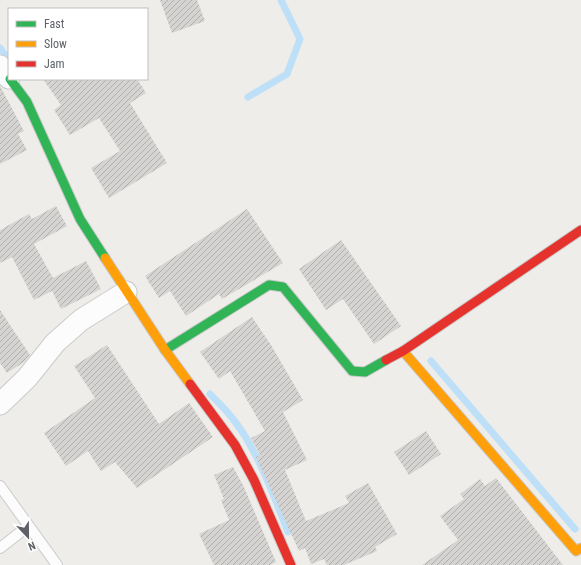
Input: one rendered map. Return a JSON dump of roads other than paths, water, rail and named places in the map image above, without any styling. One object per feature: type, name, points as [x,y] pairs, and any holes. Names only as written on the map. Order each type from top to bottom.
[{"type":"street","points":[[0,66],[8,78]]},
{"type":"street","points":[[10,80],[27,102],[80,219],[165,350],[235,445],[254,480],[291,565]]},
{"type":"street","points":[[165,350],[269,285],[283,287],[352,371],[365,372],[403,351],[581,230]]},
{"type":"street","points":[[0,404],[27,378],[55,344],[81,320],[126,292]]},
{"type":"street","points":[[403,351],[576,551],[581,548]]},
{"type":"lane","points":[[0,486],[28,527],[57,565]]},
{"type":"lane","points":[[0,548],[28,527]]},
{"type":"waterway","points":[[248,97],[287,74],[300,39],[281,0]]},
{"type":"waterway","points":[[0,48],[8,59]]},
{"type":"waterway","points":[[431,361],[575,529]]},
{"type":"waterway","points":[[210,394],[225,409],[250,444],[277,503],[288,532]]}]
